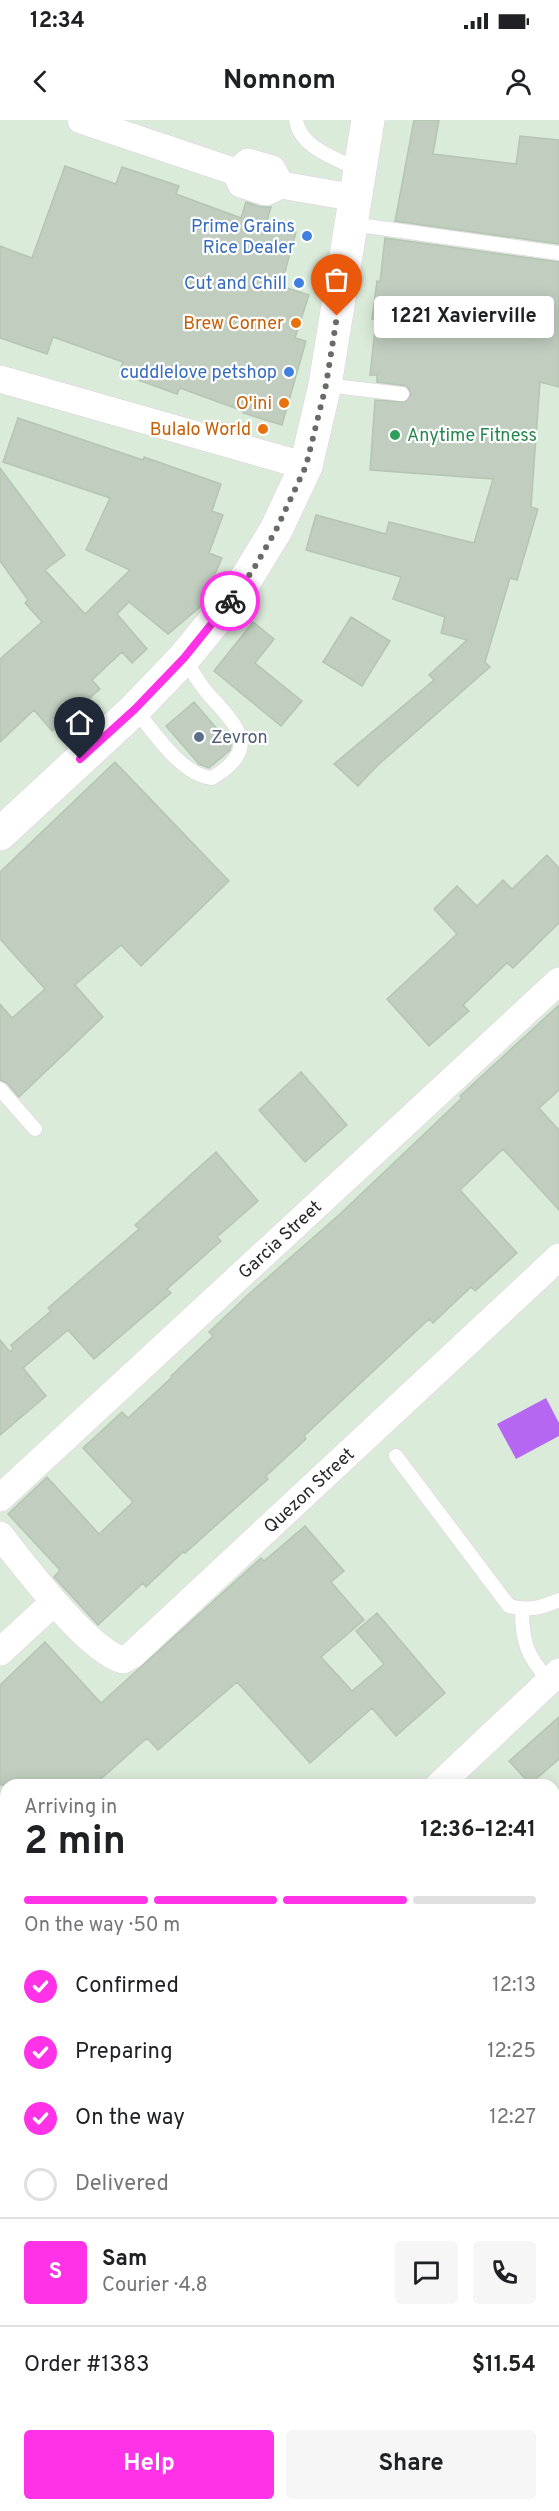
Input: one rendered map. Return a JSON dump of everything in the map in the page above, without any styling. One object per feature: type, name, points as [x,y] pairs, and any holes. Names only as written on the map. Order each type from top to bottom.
[{"type":"main road","points":[[0,834],[135,709],[184,658],[238,592],[276,530],[306,466],[326,385],[368,120]]},
{"type":"street","points":[[81,120],[236,172],[241,184],[266,192],[281,185],[356,198]]},
{"type":"street","points":[[0,379],[306,466]]},
{"type":"street","name":"Garcia Street","points":[[0,1498],[559,981]]},
{"type":"street","name":"Quezon Street","points":[[54,1602],[109,1654],[123,1660],[132,1655],[559,1257]]},
{"type":"street","points":[[0,1535],[54,1602],[0,1652]]},
{"type":"street","points":[[445,1779],[554,1676]]},
{"type":"lane","points":[[296,120],[301,135],[356,198],[559,253]]},
{"type":"lane","points":[[326,385],[402,394]]},
{"type":"lane","points":[[135,709],[177,759],[202,777],[212,778],[234,761],[242,748],[243,739],[238,728],[209,695],[184,658]]},
{"type":"lane","points":[[0,1089],[35,1129]]},
{"type":"lane","points":[[396,1456],[509,1606],[522,1610],[539,1609],[559,1600]]},
{"type":"lane","points":[[522,1610],[522,1633],[526,1649],[537,1667],[554,1676]]},
{"type":"shaded area","points":[[546,1398],[559,1423],[559,1436],[516,1459],[497,1424]]},
{"type":"building","points":[[414,120],[439,120],[433,154],[516,164],[520,136],[559,140],[559,244],[395,221]]},
{"type":"building","points":[[65,166],[116,184],[122,167],[179,186],[176,194],[241,218],[246,202],[261,207],[271,207],[266,224],[296,232],[281,286],[309,295],[295,338],[306,341],[282,425],[243,413],[243,411],[180,388],[177,394],[119,373],[123,362],[53,337],[47,354],[0,338],[0,246],[32,258]]},
{"type":"building","points":[[385,238],[559,262],[559,387],[540,382],[531,507],[538,509],[517,580],[510,578],[485,662],[490,667],[378,765],[358,786],[334,764],[434,680],[429,675],[467,640],[441,633],[445,617],[393,599],[401,577],[306,550],[316,515],[386,534],[389,522],[474,543],[493,479],[370,470],[375,400],[405,402],[411,394],[407,386],[377,382],[377,375],[370,375],[376,320],[372,319],[377,281],[380,282]]},
{"type":"building","points":[[18,418],[143,460],[144,457],[221,484],[212,511],[223,515],[209,553],[222,558],[200,607],[168,634],[129,602],[117,614],[147,649],[132,663],[122,652],[92,680],[100,689],[52,731],[34,710],[0,742],[0,659],[42,622],[25,603],[28,600],[0,561],[0,468],[65,555],[45,570],[85,614],[130,570],[86,550],[110,498],[3,462]]},
{"type":"building","points":[[351,617],[390,641],[362,686],[323,662]]},
{"type":"building","points":[[253,622],[274,639],[255,663],[302,701],[281,726],[214,671]]},
{"type":"building","name":"Zevron","points":[[194,702],[231,745],[230,750],[209,768],[199,764],[166,726]]},
{"type":"building","points":[[115,762],[229,881],[141,966],[121,945],[75,985],[103,1017],[19,1097],[7,1083],[0,1080],[0,1004],[12,1018],[45,989],[0,939],[0,872]]},
{"type":"building","points":[[547,855],[559,868],[559,923],[513,968],[507,963],[463,1005],[469,1011],[429,1046],[387,999],[457,934],[434,909],[457,886],[477,906],[503,880],[512,889]]},
{"type":"building","points":[[559,1005],[559,1090],[539,1108],[559,1130],[559,1210],[503,1149],[460,1190],[517,1253],[475,1291],[471,1287],[433,1323],[429,1319],[304,1436],[306,1439],[266,1476],[268,1479],[146,1587],[143,1583],[98,1625],[54,1577],[60,1570],[8,1514],[47,1477],[99,1534],[133,1502],[83,1448],[122,1412],[128,1418],[213,1336],[209,1332],[340,1214],[462,1098],[460,1096]]},
{"type":"building","points":[[301,1072],[347,1125],[305,1162],[259,1110]]},
{"type":"building","points":[[216,1152],[258,1201],[217,1237],[221,1241],[167,1289],[171,1293],[94,1359],[68,1330],[23,1368],[46,1396],[0,1435],[0,1340],[10,1352],[13,1349],[11,1345],[51,1311],[48,1308],[139,1229],[135,1225]]},
{"type":"building","points":[[305,1526],[344,1571],[331,1582],[364,1620],[321,1657],[352,1691],[384,1664],[356,1631],[377,1613],[445,1693],[396,1736],[372,1708],[310,1763],[237,1682],[158,1750],[147,1738],[101,1779],[0,1779],[0,1685],[45,1642],[101,1703],[261,1558],[264,1561]]},
{"type":"building","points":[[559,1717],[559,1759],[536,1779],[525,1779],[509,1761]]},
{"type":"way so far","points":[[230,601],[253,570],[276,530],[306,466],[326,385],[337,316]]},
{"type":"place","name":"Prime Grains Rice Dealer","points":[[307,236]]},
{"type":"place","name":"Cut and Chill","points":[[299,283]]},
{"type":"place","name":"1221 Xavierville","points":[[337,316]]},
{"type":"place","name":"Brew Corner","points":[[296,323]]},
{"type":"place","name":"cuddlelove petshop","points":[[289,372]]},
{"type":"place","name":"O'ini","points":[[284,403]]},
{"type":"place","name":"Bulalo World","points":[[263,429]]},
{"type":"place","name":"Anytime Fitness","points":[[395,435]]},
{"type":"place","name":"Zevron","points":[[199,737]]},
{"type":"route","points":[[80,759],[135,709],[184,658],[230,601]]}]
